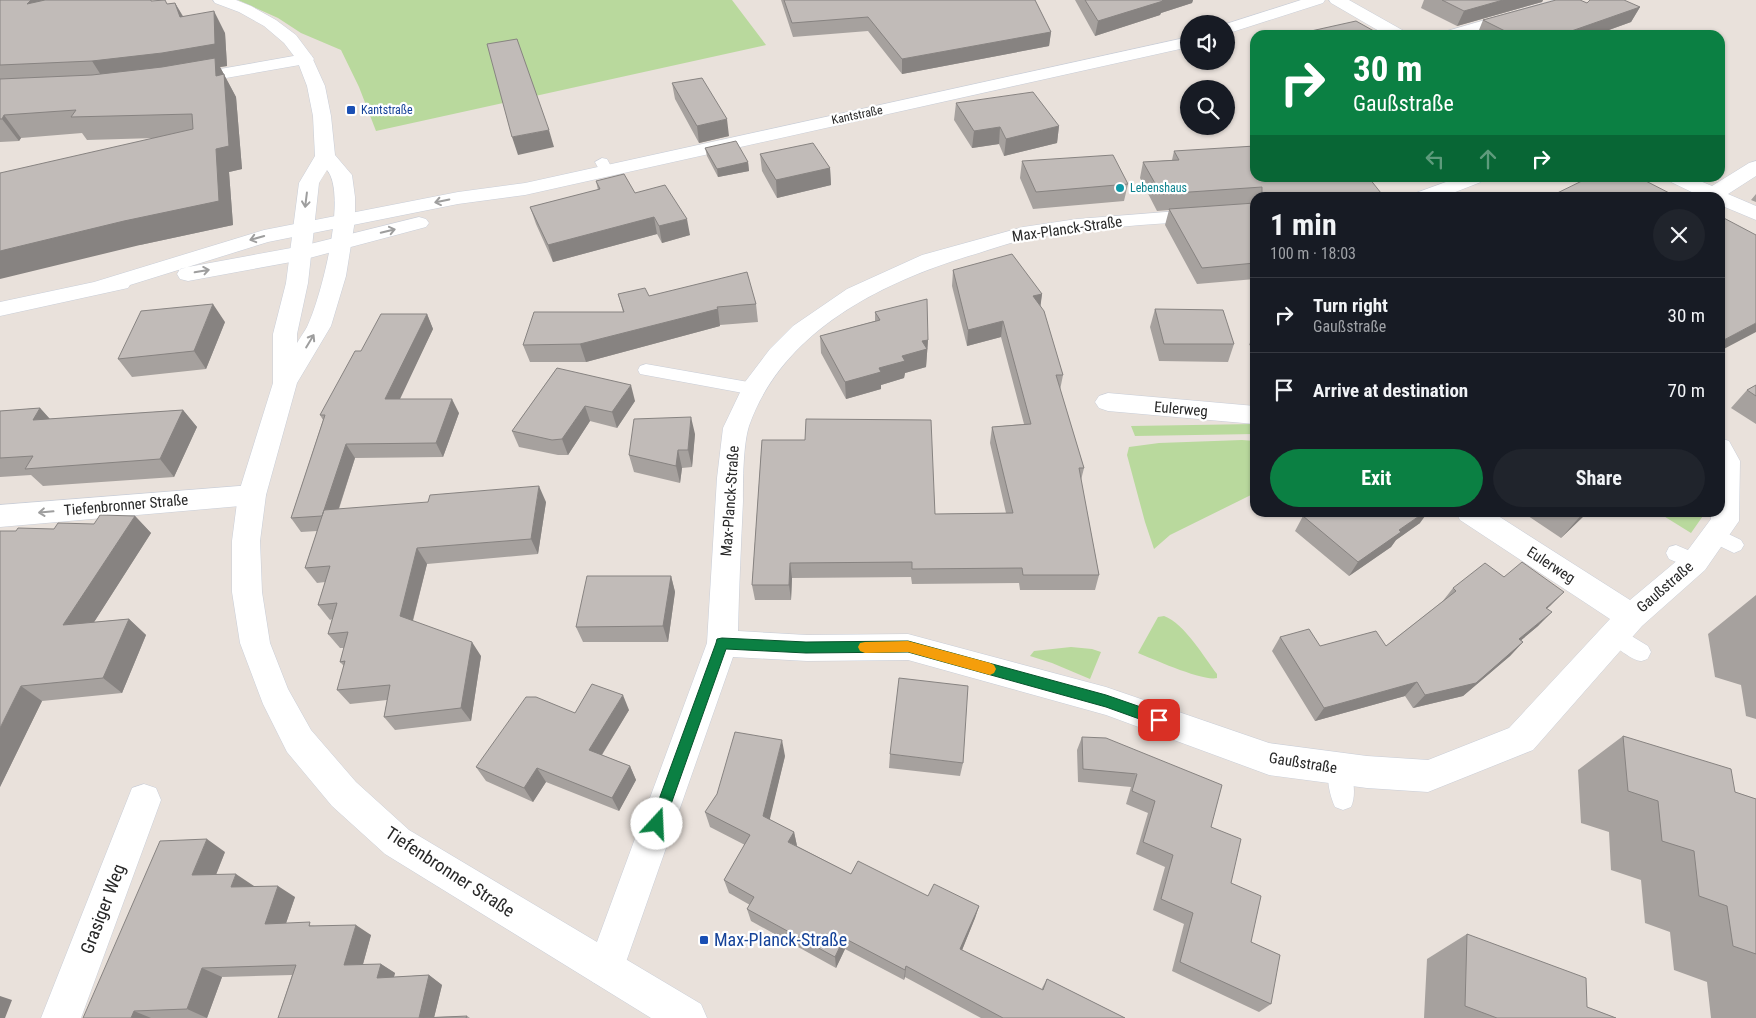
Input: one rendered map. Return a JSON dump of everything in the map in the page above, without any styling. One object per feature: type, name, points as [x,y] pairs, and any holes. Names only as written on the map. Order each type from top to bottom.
[{"type":"street","points":[[222,0],[245,9],[270,23],[290,39],[305,59],[316,86],[322,116],[325,156]]},
{"type":"street","points":[[1235,26],[1271,12],[1317,0]]},
{"type":"street","points":[[1337,0],[1389,30]]},
{"type":"street","points":[[1471,30],[1557,6],[1566,0]]},
{"type":"street","name":"Kantstraße","points":[[102,286],[194,273],[302,252],[461,213],[525,189],[604,166],[1116,55],[1180,44]]},
{"type":"street","points":[[165,83],[305,59]]},
{"type":"street","name":"Tiefenbronner Straße","points":[[285,383],[285,334],[302,252],[308,183],[325,156],[342,175],[345,197],[345,220],[335,276],[319,326],[285,383],[252,495],[246,541],[247,592],[255,643],[274,694],[299,741],[344,794],[397,842],[687,1018]]},
{"type":"street","points":[[1717,192],[1756,167]]},
{"type":"street","points":[[1436,192],[1463,182]]},
{"type":"street","points":[[1687,182],[1710,192]]},
{"type":"street","name":"Kantstraße","points":[[0,309],[102,286],[264,236],[458,198],[525,189]]},
{"type":"street","points":[[1725,199],[1756,214]]},
{"type":"street","name":"Max-Planck-Straße","points":[[606,969],[722,643],[730,478],[736,428],[757,382],[778,355],[801,332],[855,294],[930,260],[1023,233],[1077,225],[1250,211]]},
{"type":"street","name":"Eulerweg","points":[[1108,402],[1250,415]]},
{"type":"street","name":"Gaußstraße","points":[[722,643],[806,648],[908,646],[1106,701],[1162,713],[1269,759],[1339,768],[1428,776],[1521,739],[1685,557],[1724,540],[1727,462],[1725,458]]},
{"type":"street","name":"Tiefenbronner Straße","points":[[0,516],[252,495]]},
{"type":"street","name":"Eulerweg","points":[[1476,517],[1623,626]]},
{"type":"street","name":"Grasiger Weg","points":[[61,1018],[144,800]]},
{"type":"lane","points":[[646,370],[684,381],[754,389]]},
{"type":"lane","points":[[1623,626],[1641,652]]},
{"type":"lane","points":[[1339,768],[1343,800]]},
{"type":"green space","points":[[238,0],[732,0],[766,45],[376,131],[359,87],[341,50],[301,33],[278,18]]},
{"type":"green space","points":[[1250,424],[1250,434],[1135,436],[1131,426]]},
{"type":"green space","points":[[1250,441],[1250,495],[1170,535],[1154,549],[1127,455],[1129,447],[1159,443]]},
{"type":"green space","points":[[1665,517],[1702,517],[1691,533]]},
{"type":"green space","points":[[1164,616],[1172,620],[1187,633],[1217,674],[1217,678],[1201,677],[1138,653],[1158,617]]},
{"type":"green space","points":[[1071,647],[1101,652],[1090,679],[1030,656],[1034,651]]},
{"type":"building","points":[[0,0],[31,0],[27,4],[45,0],[165,0],[167,4],[175,3],[180,17],[214,11],[215,44],[162,53],[92,61],[0,65]]},
{"type":"building","points":[[784,0],[1035,0],[1051,32],[902,59],[868,17],[792,23]]},
{"type":"building","points":[[1085,0],[1162,0],[1163,1],[1098,21]]},
{"type":"building","points":[[1442,0],[1503,0],[1464,11]]},
{"type":"building","points":[[1556,0],[1580,0],[1587,3],[1590,0],[1624,0],[1640,7],[1574,30],[1503,30],[1483,20]]},
{"type":"building","points":[[1356,21],[1372,30],[1316,30]]},
{"type":"building","points":[[517,39],[549,130],[512,137],[487,44]]},
{"type":"building","points":[[215,58],[216,76],[224,74],[229,146],[216,149],[219,201],[124,221],[0,251],[0,173],[193,129],[192,114],[71,117],[76,110],[4,115],[0,119],[0,79],[92,75],[162,67]]},
{"type":"building","points":[[702,78],[727,119],[697,126],[672,83]]},
{"type":"building","points":[[1033,92],[1059,126],[1006,139],[1000,127],[974,131],[956,103]]},
{"type":"building","points":[[736,141],[748,162],[717,169],[705,148]]},
{"type":"building","points":[[813,143],[830,168],[776,180],[760,154]]},
{"type":"building","points":[[1250,146],[1250,182],[1372,182],[1380,192],[1262,192],[1262,187],[1161,194],[1143,162],[1179,160],[1174,151]]},
{"type":"building","points":[[1113,155],[1128,184],[1036,192],[1022,161]]},
{"type":"building","points":[[624,174],[635,193],[665,185],[687,219],[659,226],[654,217],[548,245],[530,207],[600,189],[596,181]]},
{"type":"building","points":[[1580,182],[1648,182],[1667,192],[1559,192]]},
{"type":"building","points":[[1250,203],[1250,263],[1202,268],[1169,209]]},
{"type":"building","points":[[1725,219],[1756,235],[1756,323],[1725,339]]},
{"type":"building","points":[[1012,254],[1042,294],[1033,296],[1044,311],[1063,375],[1056,375],[1084,468],[1079,468],[1099,575],[1023,575],[1022,568],[912,569],[912,562],[790,563],[789,585],[752,585],[762,440],[805,440],[806,419],[931,420],[935,514],[1013,513],[992,427],[1031,424],[1003,321],[968,330],[953,270]]},
{"type":"building","points":[[747,272],[756,304],[717,307],[718,309],[580,344],[523,345],[534,312],[624,312],[618,294],[645,288],[649,296]]},
{"type":"building","points":[[927,299],[928,340],[922,341],[927,349],[902,356],[905,361],[879,368],[881,372],[845,382],[820,336],[880,320],[875,312]]},
{"type":"building","points":[[213,304],[194,351],[118,359],[141,311]]},
{"type":"building","points":[[1155,309],[1223,310],[1234,344],[1164,344]]},
{"type":"building","points":[[381,314],[427,314],[385,399],[452,399],[436,443],[346,444],[322,516],[291,518],[325,415],[320,415],[355,351],[361,351]]},
{"type":"building","points":[[557,368],[631,385],[612,412],[585,406],[562,439],[552,440],[512,431]]},
{"type":"building","points":[[1756,385],[1756,396],[1747,390]]},
{"type":"building","points":[[40,408],[33,420],[183,410],[160,459],[25,469],[33,456],[0,458],[0,411]]},
{"type":"building","points":[[691,417],[688,450],[678,450],[676,466],[629,455],[634,419]]},
{"type":"building","points":[[539,486],[531,539],[417,548],[400,616],[472,642],[461,708],[384,717],[390,685],[337,690],[345,661],[340,662],[348,632],[328,634],[337,603],[318,605],[330,566],[305,568],[324,510],[428,502],[430,495]]},
{"type":"building","points":[[100,515],[135,516],[63,625],[129,619],[103,678],[21,686],[0,728],[0,531],[16,531],[18,528],[54,529],[58,523],[94,524]]},
{"type":"building","points":[[1304,517],[1418,517],[1399,530],[1401,532],[1358,562]]},
{"type":"building","points":[[1522,562],[1564,592],[1546,608],[1552,612],[1519,639],[1523,642],[1476,683],[1425,695],[1417,682],[1324,708],[1280,637],[1309,629],[1320,646],[1376,631],[1386,646],[1456,591],[1453,588],[1485,563],[1504,577]]},
{"type":"building","points":[[587,576],[671,576],[663,626],[576,627]]},
{"type":"building","points":[[899,678],[968,686],[963,763],[890,754]]},
{"type":"building","points":[[592,684],[623,695],[589,750],[630,766],[612,798],[537,768],[524,788],[476,767],[526,697],[536,697],[575,713]]},
{"type":"building","points":[[735,732],[782,740],[763,816],[794,832],[788,842],[851,874],[858,861],[928,896],[934,884],[979,906],[960,949],[1043,990],[1047,979],[1125,1018],[1003,1018],[906,966],[905,970],[844,938],[835,957],[747,909],[754,897],[724,880],[750,835],[705,812],[717,794]]},
{"type":"building","points":[[1623,736],[1731,769],[1735,792],[1756,799],[1756,954],[1733,946],[1727,906],[1699,896],[1694,851],[1662,841],[1658,801],[1628,791]]},
{"type":"building","points":[[1082,737],[1106,738],[1222,785],[1211,827],[1241,839],[1231,883],[1261,896],[1251,942],[1280,955],[1271,1004],[1180,962],[1193,913],[1161,899],[1173,855],[1143,842],[1155,801],[1132,791],[1137,774],[1083,769]]},
{"type":"building","points":[[207,839],[192,875],[236,874],[231,887],[278,886],[265,924],[310,922],[309,926],[356,925],[344,965],[381,964],[377,978],[429,975],[419,1018],[278,1018],[296,965],[202,968],[187,1009],[134,1011],[131,1018],[83,1018],[160,841]]},
{"type":"building","points":[[1467,934],[1586,978],[1587,1007],[1616,1018],[1497,1018],[1465,1006]]},
{"type":"building","points":[[467,1016],[466,1018],[423,1018]]},
{"type":"slow traffic","points":[[865,647],[908,646],[990,669]]},
{"type":"place","name":"Kantstraße","points":[[351,110]]},
{"type":"place","name":"Lebenshaus","points":[[1120,188]]},
{"type":"place","name":"Max-Planck-Straße","points":[[704,940]]},
{"type":"route","points":[[657,824],[722,643],[806,648],[908,646],[1106,701],[1159,720]]}]
